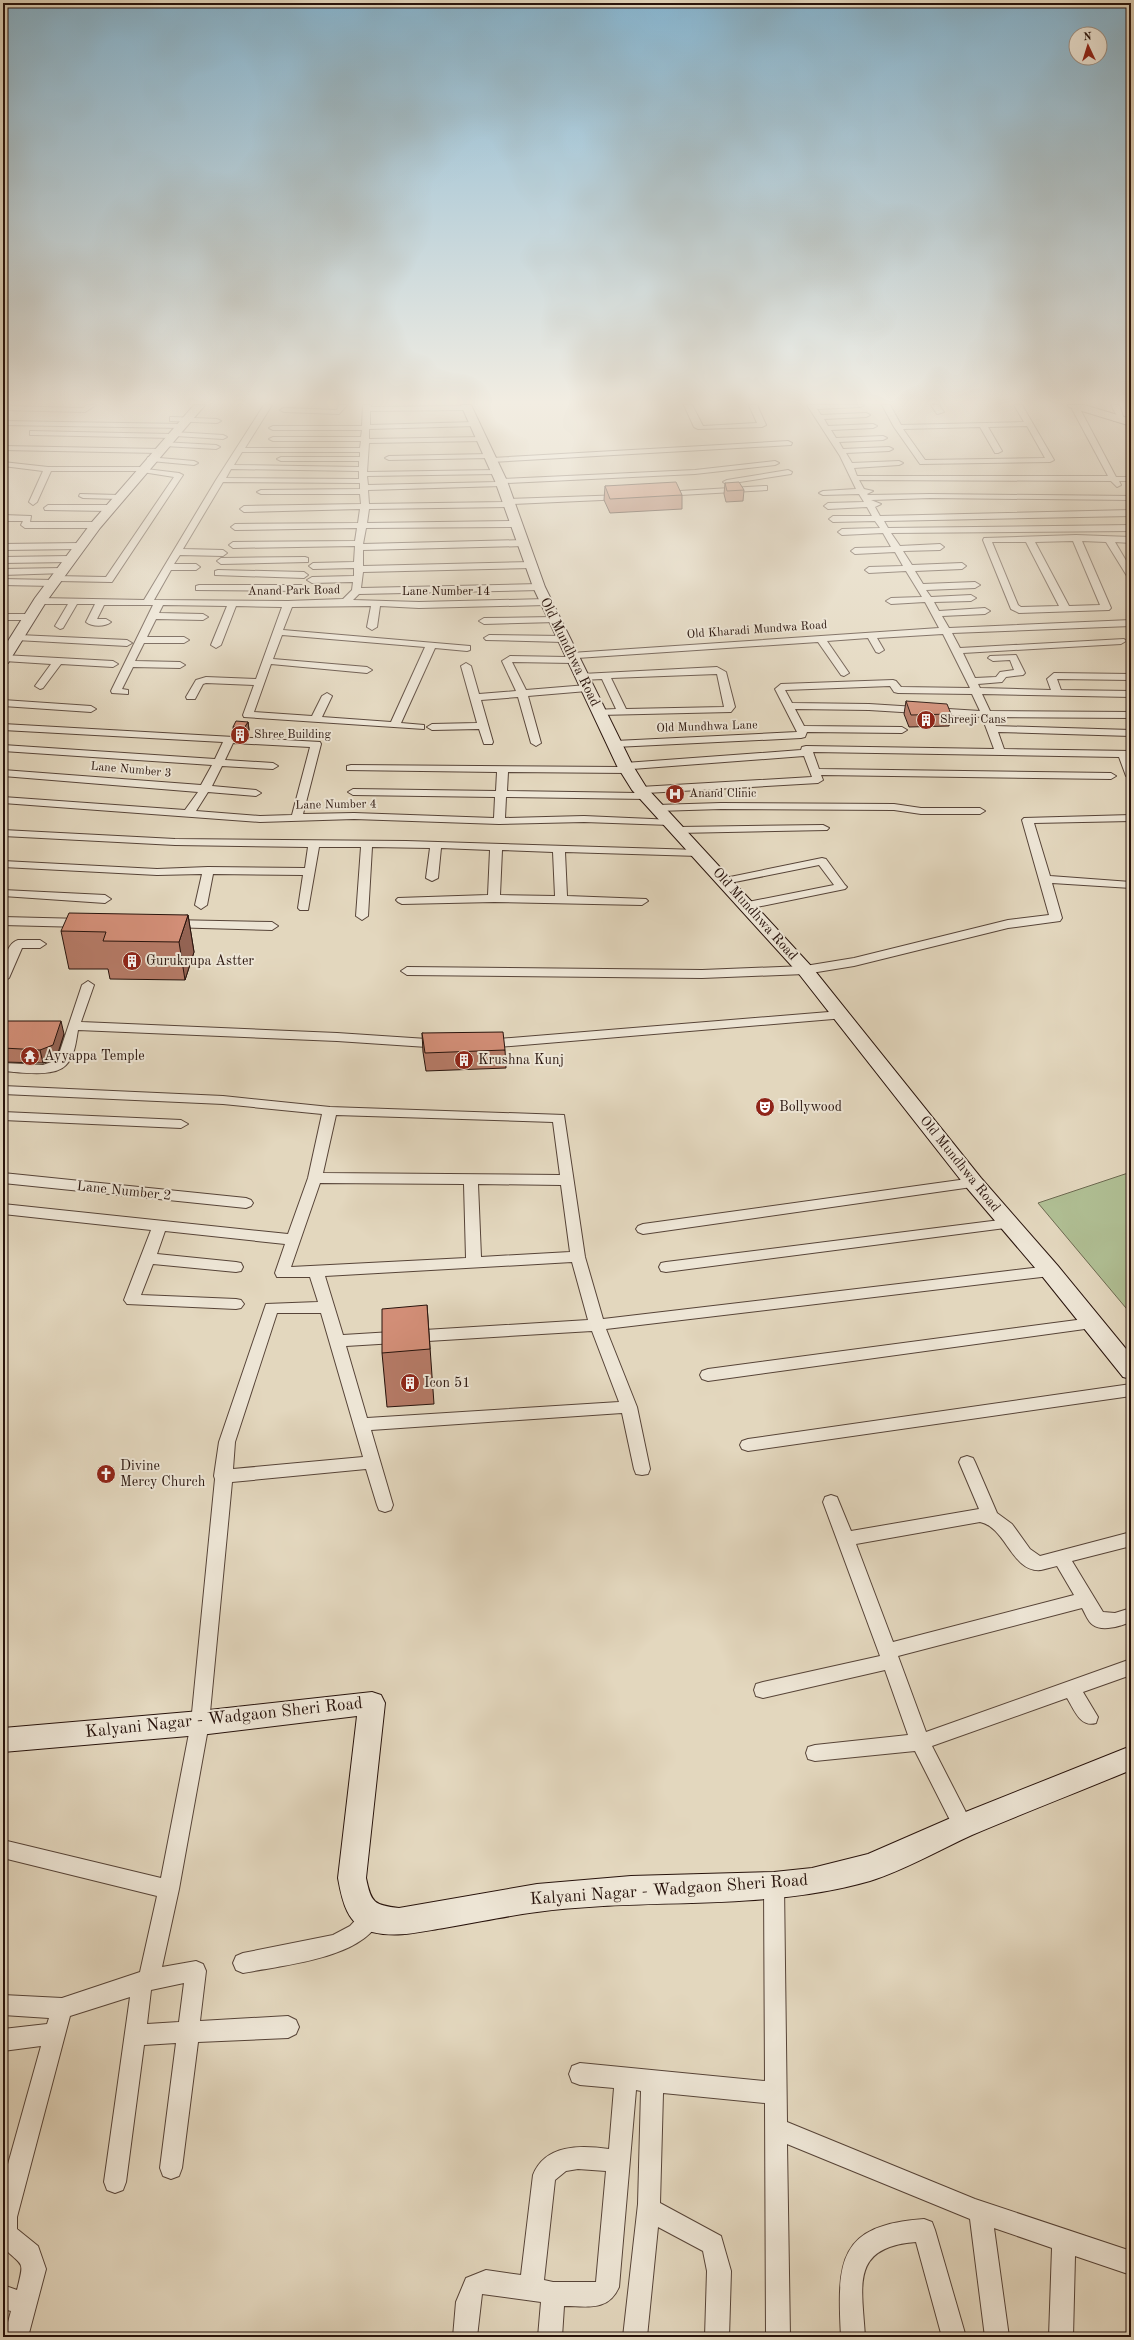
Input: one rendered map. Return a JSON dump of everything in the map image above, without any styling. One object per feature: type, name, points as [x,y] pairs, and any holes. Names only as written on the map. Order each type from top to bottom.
[{"type":"street","points":[[4,657],[19,638],[30,617],[57,577],[105,514]]},
{"type":"street","points":[[3,572],[109,580],[153,514]]},
{"type":"street","points":[[147,603],[200,514]]},
{"type":"street","name":"Anand Park Road","points":[[40,602],[288,604],[346,602],[356,591],[359,567],[359,545],[364,514]]},
{"type":"street","name":"Old Mundhwa Road","points":[[513,514],[554,620],[626,768],[643,793],[747,905],[804,970],[974,1183],[1050,1271],[1131,1371]]},
{"type":"street","points":[[878,514],[897,549],[921,587],[958,655],[987,714],[1000,751]]},
{"type":"street","points":[[833,519],[1021,514]]},
{"type":"street","points":[[3,518],[28,518],[25,525],[93,529]]},
{"type":"street","points":[[235,527],[516,524]]},
{"type":"street","points":[[842,532],[887,530],[1131,528]]},
{"type":"street","points":[[42,532],[93,529]]},
{"type":"street","points":[[1076,538],[1106,608],[1019,610],[1014,607],[987,540],[1076,538],[1131,540]]},
{"type":"street","points":[[1029,539],[1065,608]]},
{"type":"street","points":[[1109,539],[1130,573]]},
{"type":"street","points":[[233,545],[269,546],[524,543]]},
{"type":"street","points":[[3,547],[80,546]]},
{"type":"street","points":[[250,604],[269,546]]},
{"type":"street","points":[[855,551],[940,547]]},
{"type":"street","points":[[178,552],[265,560],[305,560]]},
{"type":"street","points":[[3,560],[70,559]]},
{"type":"street","points":[[313,566],[359,567],[532,564]]},
{"type":"street","points":[[869,570],[962,566]]},
{"type":"street","points":[[169,567],[196,567]]},
{"type":"street","points":[[218,573],[302,588]]},
{"type":"street","points":[[3,582],[57,577]]},
{"type":"street","points":[[199,588],[308,577],[358,579]]},
{"type":"street","points":[[258,581],[293,580]]},
{"type":"street","points":[[921,587],[975,585]]},
{"type":"street","points":[[356,591],[543,595]]},
{"type":"street","name":"Lane Number 14","points":[[346,602],[376,603],[419,608],[543,595]]},
{"type":"street","points":[[891,602],[971,598]]},
{"type":"street","points":[[60,626],[74,602]]},
{"type":"street","points":[[100,602],[91,622],[106,622]]},
{"type":"street","points":[[372,627],[376,603]]},
{"type":"street","points":[[124,692],[116,691],[159,604]]},
{"type":"street","points":[[216,645],[232,604]]},
{"type":"street","points":[[288,604],[248,715],[395,724],[420,727]]},
{"type":"street","points":[[936,614],[985,611]]},
{"type":"street","points":[[152,616],[203,617]]},
{"type":"street","points":[[3,617],[30,617]]},
{"type":"street","points":[[484,621],[554,620]]},
{"type":"street","name":"Old Kharadi Mundwa Road","points":[[522,693],[509,660],[572,658],[871,635],[1131,623]]},
{"type":"street","points":[[278,632],[467,648]]},
{"type":"street","points":[[871,635],[879,650]]},
{"type":"street","points":[[19,638],[127,643]]},
{"type":"street","points":[[489,638],[563,639]]},
{"type":"street","points":[[821,639],[844,673]]},
{"type":"street","points":[[141,640],[184,640]]},
{"type":"street","points":[[958,655],[1121,641]]},
{"type":"street","points":[[395,724],[415,684],[431,645]]},
{"type":"street","points":[[958,655],[1013,657],[1020,671],[1016,674],[1002,674],[999,680],[971,681]]},
{"type":"street","points":[[4,657],[113,664]]},
{"type":"street","points":[[40,686],[58,661]]},
{"type":"street","points":[[267,661],[367,670]]},
{"type":"street","points":[[129,664],[180,665]]},
{"type":"street","points":[[466,666],[488,742]]},
{"type":"street","points":[[475,697],[522,693],[584,683],[605,676],[717,670],[721,672],[730,707],[727,710],[599,712]]},
{"type":"street","points":[[605,676],[623,712]]},
{"type":"street","points":[[1057,693],[1052,679],[1054,676],[1131,677]]},
{"type":"street","points":[[191,697],[199,682],[206,680],[260,682]]},
{"type":"street","points":[[801,732],[780,689],[781,687],[893,683],[898,690],[1131,694]]},
{"type":"street","points":[[522,693],[536,742]]},
{"type":"street","points":[[315,720],[327,696]]},
{"type":"street","points":[[3,703],[90,709]]},
{"type":"street","points":[[789,706],[869,707],[987,714],[1131,715]]},
{"type":"street","points":[[432,727],[483,726]]},
{"type":"street","points":[[3,727],[229,741],[316,744],[297,818]]},
{"type":"street","points":[[993,729],[1131,733]]},
{"type":"street","name":"Old Mundhwa Lane","points":[[615,744],[801,732],[902,730]]},
{"type":"street","points":[[188,814],[205,789],[229,741]]},
{"type":"street","points":[[3,748],[217,764],[273,766]]},
{"type":"street","points":[[353,792],[501,794],[643,793],[818,780],[806,749],[1127,754],[1131,776]]},
{"type":"street","points":[[351,768],[626,768],[808,753]]},
{"type":"street","points":[[499,820],[503,769]]},
{"type":"street","points":[[815,772],[1111,776]]},
{"type":"street","name":"Lane Number 3","points":[[3,773],[256,793]]},
{"type":"street","name":"Lane Number 4","points":[[3,800],[260,819],[354,816],[499,820],[584,819],[674,826],[823,828]]},
{"type":"street","points":[[657,808],[886,807],[921,811],[980,811]]},
{"type":"street","points":[[407,971],[710,974],[804,970],[854,962],[1008,924],[1056,918],[1028,820],[1131,818]]},
{"type":"street","points":[[3,833],[176,842],[436,846],[699,853]]},
{"type":"street","points":[[304,908],[314,845]]},
{"type":"street","points":[[362,916],[367,845]]},
{"type":"street","points":[[432,878],[436,846]]},
{"type":"street","points":[[494,898],[496,848]]},
{"type":"street","points":[[559,850],[561,900]]},
{"type":"street","points":[[725,881],[822,862],[841,887],[747,905]]},
{"type":"street","points":[[3,864],[158,872],[208,870],[309,872]]},
{"type":"street","points":[[201,905],[208,870]]},
{"type":"street","points":[[1045,879],[1131,885]]},
{"type":"street","points":[[3,893],[105,899]]},
{"type":"street","points":[[402,900],[494,898],[642,901]]},
{"type":"street","points":[[3,921],[94,923]]},
{"type":"street","points":[[155,924],[272,926]]},
{"type":"street","points":[[3,978],[18,944],[40,944]]},
{"type":"street","points":[[3,1067],[48,1069],[59,1065],[64,1058],[73,1026],[88,985]]},
{"type":"street","points":[[477,1044],[841,1015]]},
{"type":"street","points":[[73,1026],[337,1037],[416,1044],[455,1045]]},
{"type":"street","points":[[3,1090],[223,1100],[330,1111],[559,1118],[578,1257],[597,1325],[629,1407],[642,1469]]},
{"type":"street","points":[[330,1111],[315,1178],[282,1273],[578,1257]]},
{"type":"street","points":[[3,1116],[181,1124]]},
{"type":"street","name":"Lane Number 2","points":[[3,1178],[246,1204]]},
{"type":"street","points":[[315,1178],[567,1180]]},
{"type":"street","points":[[471,1179],[474,1263]]},
{"type":"street","points":[[643,1229],[974,1183]]},
{"type":"street","points":[[3,1209],[294,1240]]},
{"type":"street","points":[[666,1267],[1008,1224]]},
{"type":"street","points":[[160,1226],[132,1300],[236,1304]]},
{"type":"street","points":[[148,1258],[236,1267]]},
{"type":"street","points":[[316,1271],[385,1505]]},
{"type":"street","points":[[337,1341],[597,1325],[1050,1271]]},
{"type":"street","points":[[115,2182],[135,2035],[145,1981],[169,1889],[200,1723],[212,1614],[222,1476],[227,1442],[271,1308],[327,1307]]},
{"type":"street","points":[[708,1375],[1092,1323]]},
{"type":"street","points":[[748,1445],[1131,1390]]},
{"type":"street","points":[[362,1424],[629,1407]]},
{"type":"street","points":[[222,1476],[373,1462]]},
{"type":"street","points":[[967,1462],[990,1515]]},
{"type":"street","points":[[831,1502],[890,1656],[920,1742],[964,1826]]},
{"type":"street","points":[[846,1539],[980,1515],[990,1515],[998,1520],[1030,1560],[1040,1563],[1131,1539]]},
{"type":"street","points":[[1061,1558],[1085,1600],[1098,1619],[1115,1620],[1131,1615]]},
{"type":"street","points":[[763,1690],[890,1656],[1085,1600]]},
{"type":"street","points":[[815,1753],[920,1742],[1131,1667]]},
{"type":"street","points":[[1071,1688],[1089,1717]]},
{"type":"street","name":"Kalyani Nagar - Wadgaon Sheri Road","points":[[3,1740],[200,1723],[372,1703],[352,1878],[357,1903],[371,1918],[399,1922],[537,1898],[623,1890],[774,1885],[812,1881],[871,1866],[964,1826],[1131,1758]]},
{"type":"street","points":[[3,1849],[169,1889]]},
{"type":"street","points":[[774,1885],[778,2337]]},
{"type":"street","points":[[243,1963],[336,1944],[358,1933],[371,1918]]},
{"type":"street","points":[[3,2004],[62,2008],[145,1981],[196,1971],[171,2168]]},
{"type":"street","points":[[16,2337],[34,2269],[30,2254],[9,2240],[4,2225],[7,2208],[62,2008]]},
{"type":"street","points":[[135,2035],[288,2027]]},
{"type":"street","points":[[4,2042],[54,2034]]},
{"type":"street","points":[[580,2074],[626,2080],[777,2093]]},
{"type":"street","points":[[465,2337],[470,2294],[474,2286],[486,2282],[542,2291],[601,2294],[606,2291],[626,2080]]},
{"type":"street","points":[[635,2337],[648,2209],[652,2082]]},
{"type":"street","points":[[777,2129],[980,2211],[1131,2263]]},
{"type":"street","points":[[550,2337],[542,2291],[544,2175],[552,2164],[570,2157],[619,2161]]},
{"type":"street","points":[[648,2209],[713,2244],[719,2271],[717,2337]]},
{"type":"street","points":[[980,2211],[997,2337]]},
{"type":"street","points":[[853,2337],[850,2293],[855,2258],[875,2237],[901,2230],[924,2230],[954,2337]]},
{"type":"street","points":[[1061,2337],[1064,2240]]},
{"type":"street","points":[[3,2297],[25,2304]]},
{"type":"green space","points":[[1131,1172],[1131,1314],[1038,1203]]},
{"type":"building","points":[[906,701],[947,704],[951,714],[911,715]]},
{"type":"building","points":[[236,721],[248,722],[244,728],[233,727]]},
{"type":"building","points":[[69,913],[188,915],[179,942],[103,941],[106,932],[61,931]]},
{"type":"building","points":[[5,1021],[61,1021],[53,1045],[40,1050],[3,1048],[3,1026]]},
{"type":"building","points":[[503,1032],[505,1050],[425,1053],[422,1033]]},
{"type":"building","points":[[427,1305],[430,1349],[382,1353],[382,1309]]},
{"type":"place","name":"Shreeji Cans","points":[[926,720]]},
{"type":"place","name":"Shree Building","points":[[240,735]]},
{"type":"place","name":"Anand Clinic","points":[[675,794]]},
{"type":"place","name":"Gurukrupa Astter","points":[[132,961]]},
{"type":"place","name":"Ayyappa Temple","points":[[30,1056]]},
{"type":"place","name":"Krushna Kunj","points":[[464,1060]]},
{"type":"place","name":"Bollywood","points":[[765,1107]]},
{"type":"place","name":"Icon 51","points":[[410,1383]]},
{"type":"place","name":"Divine Mercy Church","points":[[106,1474]]}]
